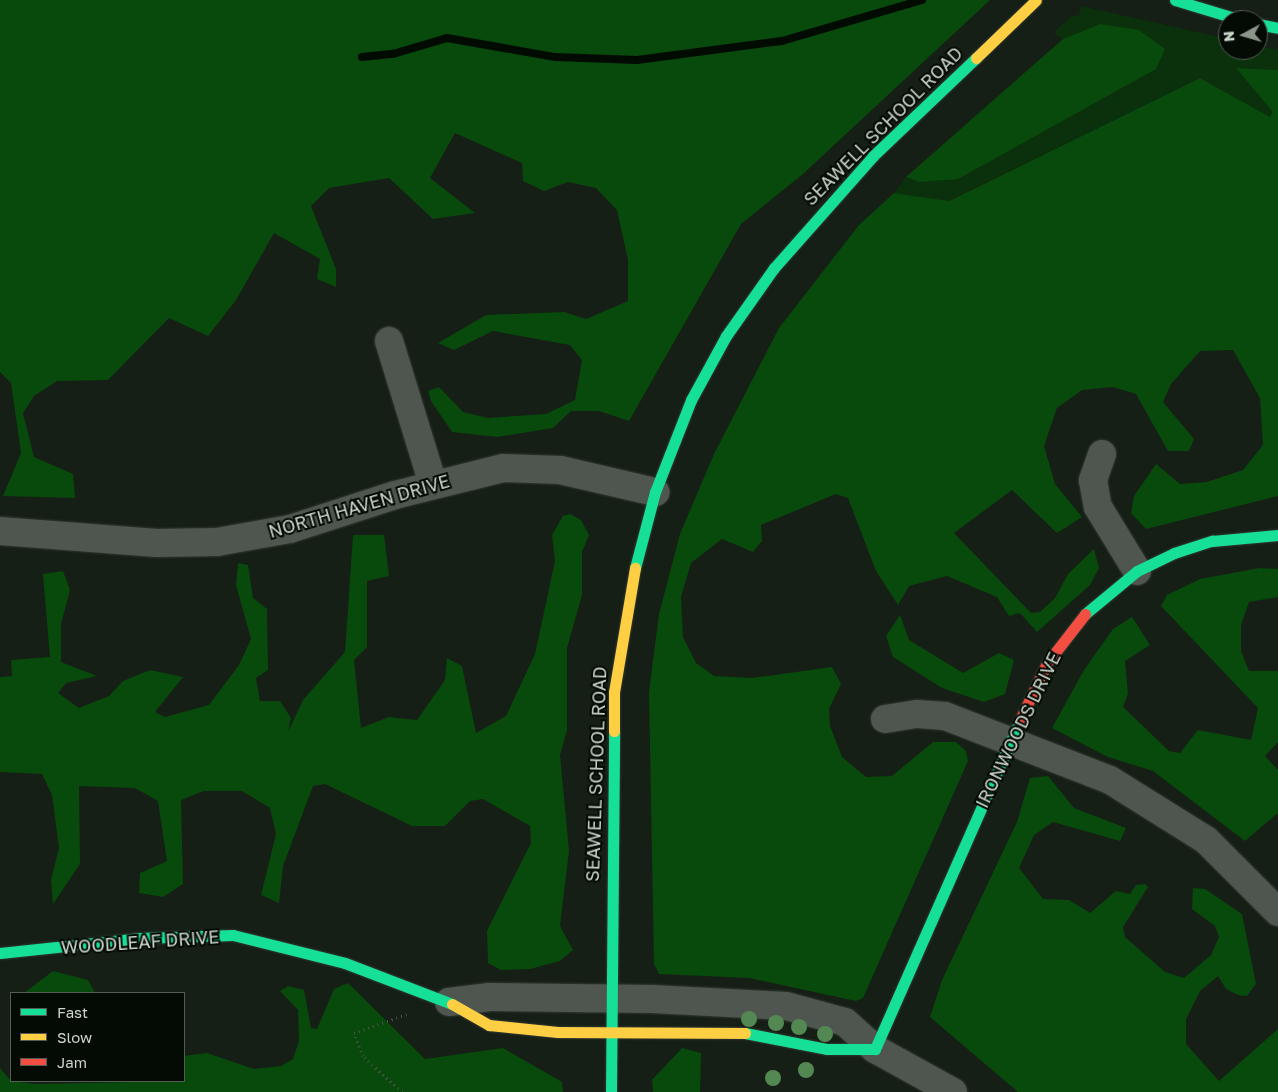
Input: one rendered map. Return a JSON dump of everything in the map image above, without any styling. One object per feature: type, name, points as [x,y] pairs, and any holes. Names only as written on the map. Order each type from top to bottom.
[{"type":"street","name":"SEAWELL SCHOOL ROAD","points":[[611,1092],[610,999],[614,692],[626,599],[655,492],[708,367],[774,268],[873,156],[1036,0]]},
{"type":"street","points":[[1175,0],[1218,13]]},
{"type":"street","points":[[389,341],[433,484]]},
{"type":"street","points":[[1102,454],[1094,494],[1137,571]]},
{"type":"street","name":"NORTH HAVEN DRIVE","points":[[0,531],[157,542],[217,542],[290,528],[433,484],[503,468],[560,470],[655,492]]},
{"type":"street","name":"IRONWOODS DRIVE","points":[[875,1049],[1010,740],[1046,663],[1072,627],[1103,595],[1137,571],[1212,541],[1278,536]]},
{"type":"street","points":[[884,719],[916,714],[945,716],[1110,780],[1206,840],[1278,912]]},
{"type":"street","name":"WOODLEAF DRIVE","points":[[0,953],[141,938],[233,935],[328,958],[450,1002],[489,1025],[611,1031]]},
{"type":"street","name":"WOODLEAF DRIVE","points":[[450,1002],[490,997],[610,999]]},
{"type":"street","points":[[610,999],[786,1006],[845,1022],[875,1049],[953,1092]]},
{"type":"street","points":[[611,1031],[733,1032],[827,1049],[875,1049]]},
{"type":"path","points":[[402,1092],[363,1056],[354,1033],[405,1017],[421,992]]},
{"type":"green space","points":[[0,0],[990,0],[803,174],[741,224],[629,421],[599,411],[571,411],[553,428],[497,437],[452,432],[431,401],[428,391],[439,387],[463,412],[488,418],[546,414],[575,400],[582,360],[570,345],[493,331],[454,350],[438,343],[486,315],[564,312],[586,319],[628,301],[628,260],[617,210],[596,188],[568,182],[544,191],[523,181],[522,163],[455,133],[430,178],[475,213],[433,219],[389,178],[329,188],[311,206],[336,269],[336,287],[317,279],[320,259],[274,233],[236,300],[208,336],[169,318],[108,380],[57,381],[34,396],[23,413],[34,457],[73,474],[75,498],[3,496],[21,453],[11,383],[0,372]]},
{"type":"green space","points":[[1081,6],[1218,37],[1218,60],[1268,60],[1268,48],[1278,50],[1278,70],[1237,68],[1274,112],[1270,117],[1200,78],[948,201],[894,193],[906,177],[919,182],[1100,24],[1063,39],[1054,33],[1070,17],[1079,15]]},
{"type":"green space","points":[[1100,24],[1139,30],[1165,49],[1156,69],[958,179],[919,182],[906,177],[1063,39]]},
{"type":"green space","points":[[1236,68],[1278,70],[1278,496],[1146,529],[1131,513],[1134,496],[1156,464],[1180,484],[1207,482],[1243,470],[1263,445],[1260,398],[1233,350],[1200,351],[1171,384],[1163,402],[1194,439],[1189,451],[1168,451],[1136,394],[1113,387],[1082,390],[1057,408],[1044,446],[1055,484],[1082,517],[1057,533],[1012,490],[954,533],[1031,613],[1040,612],[1055,598],[1068,574],[1094,549],[1099,568],[1090,585],[1037,632],[1020,613],[1009,616],[997,597],[947,576],[909,586],[898,605],[876,571],[848,498],[836,494],[761,525],[762,541],[753,552],[722,539],[691,563],[681,597],[683,637],[696,663],[714,676],[752,678],[832,667],[841,684],[829,709],[830,726],[842,757],[866,777],[892,776],[933,742],[956,742],[966,751],[968,761],[863,998],[856,1001],[749,978],[659,974],[654,964],[649,692],[659,614],[680,534],[714,454],[779,328],[859,225],[894,193],[949,201],[1200,78],[1270,117],[1273,112]]},
{"type":"green space","points":[[570,514],[581,520],[589,535],[582,552],[582,595],[567,648],[567,730],[560,755],[569,851],[560,926],[573,950],[560,961],[530,969],[501,970],[488,963],[487,931],[531,843],[530,826],[483,799],[470,801],[445,826],[412,826],[325,784],[313,786],[283,866],[279,903],[261,895],[276,834],[270,808],[242,791],[204,791],[181,800],[183,884],[163,897],[139,893],[140,873],[167,861],[158,801],[135,788],[79,786],[80,864],[53,904],[51,880],[59,848],[52,795],[42,774],[0,772],[0,677],[12,676],[11,660],[50,657],[43,574],[63,571],[70,590],[61,624],[61,662],[97,676],[66,683],[58,693],[79,708],[109,696],[123,681],[150,670],[183,677],[155,712],[165,717],[209,705],[239,665],[251,639],[236,585],[238,563],[248,565],[253,598],[267,609],[268,670],[256,678],[260,701],[280,701],[291,718],[288,732],[303,700],[345,652],[353,535],[384,535],[389,576],[367,581],[367,647],[354,660],[361,728],[389,717],[417,720],[445,680],[447,658],[462,666],[476,733],[506,716],[535,654],[555,561],[552,535],[563,516]]},
{"type":"green space","points":[[1259,568],[1278,569],[1278,597],[1249,602],[1241,625],[1241,651],[1249,671],[1278,671],[1278,742],[1265,756],[1278,770],[1278,813],[1245,841],[1153,771],[1108,757],[1052,728],[1084,670],[1113,629],[1132,617],[1150,645],[1125,661],[1128,694],[1123,707],[1169,751],[1180,753],[1198,730],[1251,740],[1258,708],[1161,606],[1167,595],[1200,579]]},
{"type":"green space","points":[[900,615],[909,640],[963,673],[999,653],[1014,660],[1005,694],[984,702],[942,688],[893,657],[886,636]]},
{"type":"green space","points":[[1048,776],[1074,808],[1126,828],[1120,841],[1053,822],[1034,835],[1019,868],[1043,899],[1069,900],[1090,913],[1116,891],[1130,894],[1136,885],[1145,884],[1148,887],[1123,927],[1125,937],[1165,972],[1184,978],[1211,955],[1219,937],[1215,926],[1192,909],[1193,888],[1205,889],[1242,914],[1256,984],[1247,996],[1238,995],[1226,989],[1218,976],[1200,991],[1186,1019],[1186,1044],[1219,1081],[1278,1029],[1278,1092],[1018,1092],[930,1017],[942,980],[1017,822],[1030,778]]},
{"type":"green space","points":[[53,971],[88,980],[94,992],[25,992]]},
{"type":"green space","points":[[348,983],[425,1059],[503,1048],[562,1082],[563,1092],[0,1092],[0,1068],[10,1082],[35,1084],[185,1082],[185,1056],[207,1053],[254,1069],[281,1066],[293,1059],[299,1041],[298,1010],[280,991],[288,986],[304,990],[311,1028],[317,1029],[334,989]]},
{"type":"green space","points":[[682,1048],[701,1053],[700,1092],[653,1092],[652,1080]]},
{"type":"waterway","points":[[362,57],[393,54],[447,38],[555,57],[637,60],[782,41],[922,0]]},
{"type":"traffic: fast","points":[[1175,0],[1218,13]]},
{"type":"traffic: fast","points":[[1268,26],[1278,28]]},
{"type":"traffic: fast","points":[[635,568],[655,492],[691,400],[726,336],[774,268],[873,156],[976,58]]},
{"type":"traffic: fast","points":[[1085,614],[1137,571],[1174,553],[1212,541],[1278,535]]},
{"type":"traffic: fast","points":[[745,1033],[827,1049],[875,1049],[1019,722]]},
{"type":"traffic: fast","points":[[611,1092],[614,731]]},
{"type":"traffic: fast","points":[[0,953],[141,938],[233,935],[345,963],[452,1004]]},
{"type":"traffic: slow","points":[[976,58],[1036,0]]},
{"type":"traffic: slow","points":[[614,731],[614,692],[635,568]]},
{"type":"traffic: slow","points":[[452,1004],[489,1025],[558,1032],[745,1033]]},
{"type":"traffic: jam","points":[[1019,722],[1047,663],[1085,614]]}]
